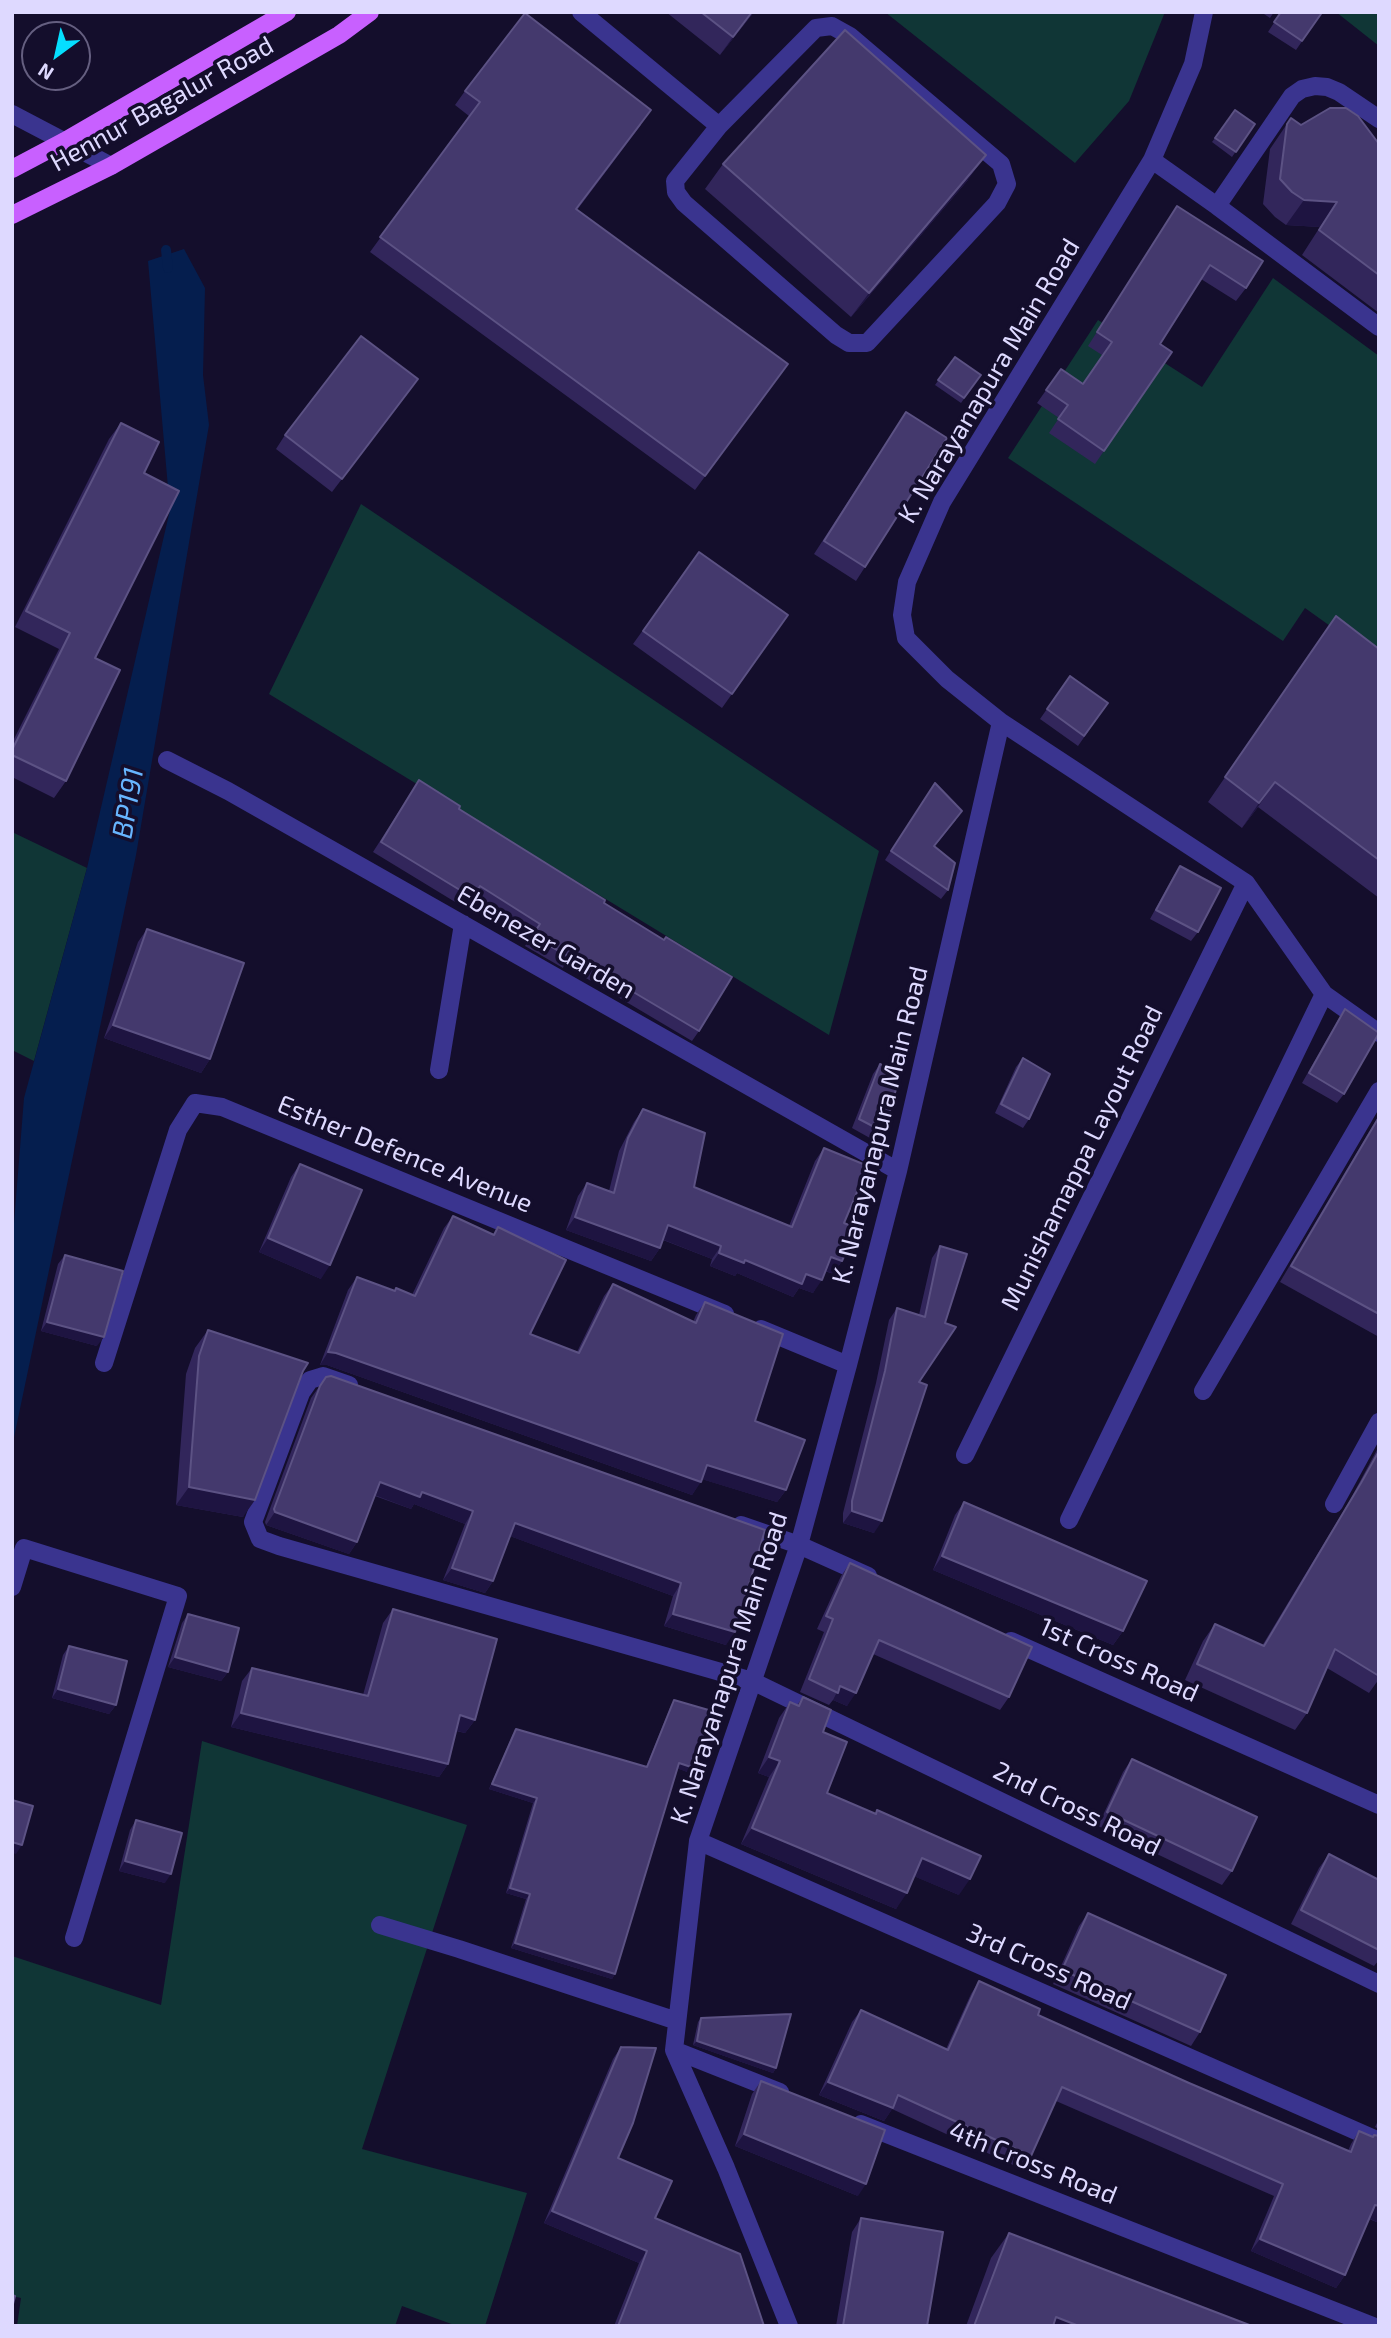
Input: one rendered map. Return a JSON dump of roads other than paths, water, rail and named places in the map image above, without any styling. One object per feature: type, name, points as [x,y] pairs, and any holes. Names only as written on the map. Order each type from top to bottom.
[{"type":"main road","name":"Hennur Bagalur Road","points":[[12,169],[288,12]]},
{"type":"main road","name":"Hennur Bagalur Road","points":[[12,215],[111,166],[339,35],[370,12]]},
{"type":"street","points":[[581,12],[719,126]]},
{"type":"street","name":"K. Narayanapura Main Road","points":[[789,2326],[726,2168],[674,2050],[698,1841],[799,1545],[848,1365],[898,1171],[1001,722],[947,679],[906,638],[902,615],[907,582],[942,502],[1152,160],[1193,65],[1204,12]]},
{"type":"street","points":[[832,26],[850,36],[1001,164],[1007,184],[997,203],[867,343],[849,343],[836,335],[684,203],[676,192],[675,181],[719,126],[816,28],[832,26]]},
{"type":"street","points":[[1217,206],[1292,96],[1303,89],[1327,87],[1379,119]]},
{"type":"street","points":[[12,114],[111,166]]},
{"type":"street","points":[[1152,160],[1379,327]]},
{"type":"street","points":[[1001,722],[1246,883],[1324,994],[1379,1033]]},
{"type":"street","name":"Ebenezer Garden","points":[[167,760],[228,791],[898,1171]]},
{"type":"street","name":"Munishamappa Layout Road","points":[[965,1455],[1246,883]]},
{"type":"street","points":[[439,1070],[463,924]]},
{"type":"street","points":[[1069,1520],[1324,994]]},
{"type":"street","points":[[1203,1391],[1379,1091]]},
{"type":"street","name":"Esther Defence Avenue","points":[[104,1363],[178,1130],[195,1104],[222,1107],[848,1365]]},
{"type":"street","name":"2nd Cross Road","points":[[362,1390],[323,1376],[310,1380],[301,1393],[253,1522],[260,1539],[752,1681],[1379,1984]]},
{"type":"street","points":[[1334,1504],[1379,1422]]},
{"type":"street","points":[[722,1518],[799,1545],[887,1585]]},
{"type":"street","points":[[12,1587],[24,1548],[178,1596],[74,1938]]},
{"type":"street","name":"1st Cross Road","points":[[1001,1636],[1379,1805]]},
{"type":"street","name":"3rd Cross Road","points":[[698,1841],[1379,2141]]},
{"type":"street","points":[[380,1925],[459,1948],[677,2021]]},
{"type":"street","points":[[674,2050],[790,2096]]},
{"type":"street","name":"4th Cross Road","points":[[842,2116],[1373,2326]]},
{"type":"water","points":[[184,249],[205,288],[203,375],[209,425],[136,855],[12,1447],[12,1248],[24,1098],[87,868],[170,510],[148,261]]},
{"type":"waterway","name":"BP191","points":[[166,250],[168,268]]}]
